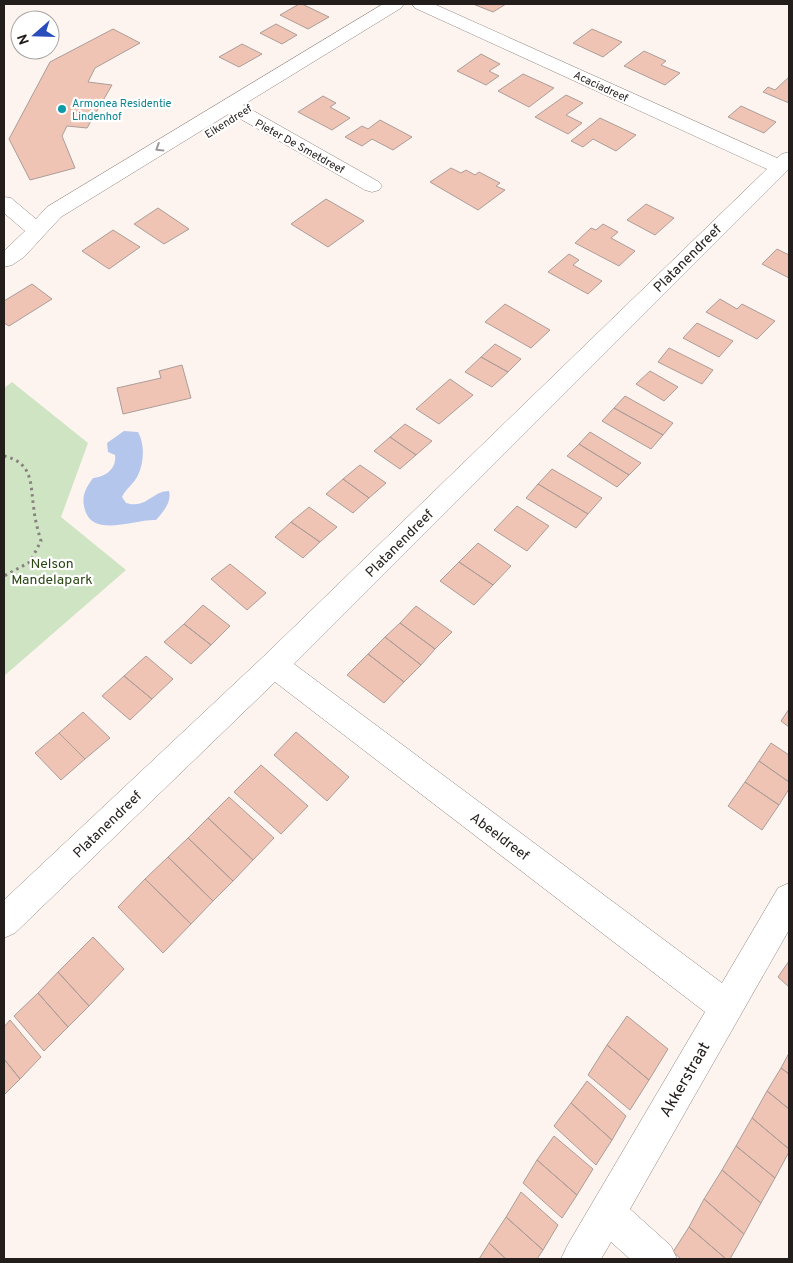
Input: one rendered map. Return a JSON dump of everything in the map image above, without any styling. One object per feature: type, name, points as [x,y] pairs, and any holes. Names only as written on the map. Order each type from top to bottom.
[{"type":"street","name":"Eikendreef","points":[[4,260],[17,252],[32,236],[66,222],[235,108],[395,4]]},
{"type":"street","name":"Eikendreef","points":[[235,108],[413,4]]},
{"type":"street","name":"Acaciadreef","points":[[422,4],[785,163]]},
{"type":"street","name":"Pieter De Smetdreef","points":[[235,108],[372,186]]},
{"type":"street","name":"Platanendreef","points":[[4,922],[274,665],[785,163]]},
{"type":"street","points":[[4,203],[32,236]]},
{"type":"street","points":[[4,225],[32,236]]},
{"type":"street","name":"Abeeldreef","points":[[274,665],[726,1007]]},
{"type":"street","name":"Akkerstraat","points":[[580,1259],[789,899]]},
{"type":"street","points":[[607,1214],[658,1259]]},
{"type":"path","points":[[4,456],[17,459],[30,475],[34,512],[41,541],[30,562],[4,576]]},
{"type":"green space","name":"Nelson Mandelapark","points":[[12,382],[88,443],[61,517],[126,570],[4,676],[4,388]]},
{"type":"water","points":[[124,431],[138,432],[142,442],[143,453],[142,465],[138,475],[122,497],[126,503],[139,504],[163,492],[169,491],[170,495],[166,507],[156,520],[105,525],[89,518],[83,501],[84,493],[93,478],[106,474],[112,468],[115,455],[108,452],[107,443]]},
{"type":"building","points":[[299,4],[329,17],[308,29],[280,15]]},
{"type":"building","points":[[473,4],[506,4],[493,12]]},
{"type":"building","points":[[276,24],[297,35],[282,44],[260,33]]},
{"type":"building","name":"Armonea Residentie Lindenhof","points":[[113,29],[140,43],[95,68],[88,82],[112,85],[87,128],[67,126],[62,136],[75,168],[30,180],[9,139],[50,62],[60,60],[60,57]]},
{"type":"building","points":[[592,29],[622,42],[603,57],[573,43]]},
{"type":"building","points":[[242,44],[262,54],[239,67],[219,57]]},
{"type":"building","points":[[644,51],[666,61],[661,65],[680,73],[665,85],[624,66]]},
{"type":"building","points":[[481,54],[500,64],[489,71],[499,76],[486,85],[457,71]]},
{"type":"building","points":[[523,74],[554,88],[529,107],[498,91]]},
{"type":"building","points":[[789,77],[789,103],[763,92],[768,87],[775,90]]},
{"type":"building","points":[[566,95],[583,103],[566,115],[582,123],[568,134],[535,117]]},
{"type":"building","points":[[323,96],[336,103],[330,107],[350,118],[332,130],[298,112]]},
{"type":"building","points":[[741,106],[776,122],[764,133],[728,117]]},
{"type":"building","points":[[600,118],[636,135],[616,151],[593,139],[583,147],[571,141]]},
{"type":"building","points":[[380,120],[412,137],[393,150],[372,139],[362,146],[345,137],[362,126],[368,129]]},
{"type":"building","points":[[451,168],[461,173],[466,170],[475,175],[479,172],[500,183],[496,186],[505,190],[478,210],[430,182]]},
{"type":"building","points":[[326,199],[364,221],[328,247],[291,224]]},
{"type":"building","points":[[646,204],[674,218],[655,235],[627,220]]},
{"type":"building","points":[[158,208],[189,229],[164,244],[134,224]]},
{"type":"building","points":[[603,224],[618,232],[611,238],[635,251],[619,266],[575,243],[591,228],[596,230]]},
{"type":"building","points":[[113,230],[140,247],[109,269],[82,251]]},
{"type":"building","points":[[777,249],[789,255],[789,278],[762,264]]},
{"type":"building","points":[[569,254],[579,260],[573,265],[602,281],[588,294],[548,272]]},
{"type":"building","points":[[32,284],[52,299],[9,326],[4,323],[4,301]]},
{"type":"building","points":[[720,299],[737,309],[742,304],[775,321],[757,339],[706,312]]},
{"type":"building","points":[[505,304],[550,330],[531,348],[485,322]]},
{"type":"building","points":[[697,323],[733,341],[719,357],[683,338]]},
{"type":"building","points":[[495,344],[521,359],[508,372],[481,357]]},
{"type":"building","points":[[669,348],[713,370],[702,384],[658,362]]},
{"type":"building","points":[[481,357],[508,372],[492,387],[465,372]]},
{"type":"building","points":[[182,365],[191,398],[123,414],[117,388],[161,378],[159,371]]},
{"type":"building","points":[[650,371],[678,387],[664,401],[636,384]]},
{"type":"building","points":[[450,379],[473,395],[439,424],[416,409]]},
{"type":"building","points":[[625,396],[673,423],[663,435],[614,408]]},
{"type":"building","points":[[614,408],[663,435],[651,449],[602,421]]},
{"type":"building","points":[[405,424],[432,441],[416,455],[390,437]]},
{"type":"building","points":[[590,432],[641,463],[629,475],[579,444]]},
{"type":"building","points":[[390,437],[416,455],[400,469],[374,451]]},
{"type":"building","points":[[579,444],[629,475],[617,487],[567,456]]},
{"type":"building","points":[[360,465],[386,483],[369,498],[343,479]]},
{"type":"building","points":[[552,469],[602,498],[588,514],[538,484]]},
{"type":"building","points":[[343,479],[369,498],[353,513],[326,494]]},
{"type":"building","points":[[538,484],[588,514],[576,528],[526,498]]},
{"type":"building","points":[[517,506],[549,526],[527,551],[494,530]]},
{"type":"building","points":[[309,507],[337,527],[320,542],[291,522]]},
{"type":"building","points":[[291,522],[320,542],[303,558],[275,537]]},
{"type":"building","points":[[478,543],[511,566],[493,585],[459,562]]},
{"type":"building","points":[[459,562],[493,585],[474,605],[440,581]]},
{"type":"building","points":[[230,564],[266,593],[247,610],[211,579]]},
{"type":"building","points":[[203,605],[230,626],[211,645],[184,624]]},
{"type":"building","points":[[416,606],[452,632],[435,649],[400,623]]},
{"type":"building","points":[[400,623],[435,649],[421,665],[385,637]]},
{"type":"building","points":[[184,624],[211,645],[191,664],[164,642]]},
{"type":"building","points":[[385,637],[421,665],[404,682],[368,654]]},
{"type":"building","points":[[368,654],[404,682],[384,703],[347,675]]},
{"type":"building","points":[[146,656],[173,679],[152,699],[124,676]]},
{"type":"building","points":[[124,676],[152,699],[130,720],[102,696]]},
{"type":"building","points":[[789,709],[789,727],[781,721]]},
{"type":"building","points":[[83,712],[110,738],[85,759],[59,733]]},
{"type":"building","points":[[296,732],[349,777],[327,801],[274,755]]},
{"type":"building","points":[[59,733],[85,759],[61,780],[35,753]]},
{"type":"building","points":[[771,743],[789,755],[789,782],[759,761]]},
{"type":"building","points":[[759,761],[789,782],[789,789],[779,805],[745,782]]},
{"type":"building","points":[[261,765],[308,806],[281,834],[234,792]]},
{"type":"building","points":[[745,782],[779,805],[762,830],[728,806]]},
{"type":"building","points":[[229,797],[274,838],[253,860],[208,818]]},
{"type":"building","points":[[208,818],[253,860],[233,881],[188,838]]},
{"type":"building","points":[[188,838],[233,881],[213,901],[168,857]]},
{"type":"building","points":[[168,857],[213,901],[191,924],[145,879]]},
{"type":"building","points":[[145,879],[191,924],[163,953],[118,907]]},
{"type":"building","points":[[93,937],[124,969],[89,1006],[58,972]]},
{"type":"building","points":[[789,961],[789,987],[778,977]]},
{"type":"building","points":[[58,972],[89,1006],[68,1027],[38,993]]},
{"type":"building","points":[[38,993],[68,1027],[44,1051],[14,1016]]},
{"type":"building","points":[[627,1016],[668,1049],[649,1080],[607,1045]]},
{"type":"building","points":[[10,1020],[41,1057],[20,1079],[4,1059],[4,1027]]},
{"type":"building","points":[[607,1045],[649,1080],[630,1110],[588,1075]]},
{"type":"building","points":[[789,1053],[789,1074],[781,1068]]},
{"type":"building","points":[[4,1059],[20,1079],[4,1095]]},
{"type":"building","points":[[781,1068],[789,1074],[789,1109],[767,1091]]},
{"type":"building","points":[[587,1081],[626,1116],[612,1140],[571,1103]]},
{"type":"building","points":[[767,1091],[789,1109],[789,1149],[752,1118]]},
{"type":"building","points":[[571,1103],[612,1140],[596,1165],[554,1126]]},
{"type":"building","points":[[752,1118],[789,1149],[775,1178],[736,1146]]},
{"type":"building","points":[[554,1136],[593,1169],[577,1195],[537,1160]]},
{"type":"building","points":[[736,1146],[775,1178],[761,1203],[722,1170]]},
{"type":"building","points":[[537,1160],[577,1195],[562,1218],[523,1183]]},
{"type":"building","points":[[722,1170],[761,1203],[744,1234],[704,1199]]},
{"type":"building","points":[[521,1192],[558,1225],[543,1250],[506,1217]]},
{"type":"building","points":[[704,1199],[744,1234],[730,1259],[726,1259],[689,1227]]},
{"type":"building","points":[[506,1217],[543,1250],[537,1259],[506,1259],[489,1243]]},
{"type":"building","points":[[689,1227],[726,1259],[681,1259],[673,1252]]},
{"type":"building","points":[[489,1243],[506,1259],[479,1259]]},
{"type":"place","name":"Armonea Residentie Lindenhof","points":[[62,109]]}]
